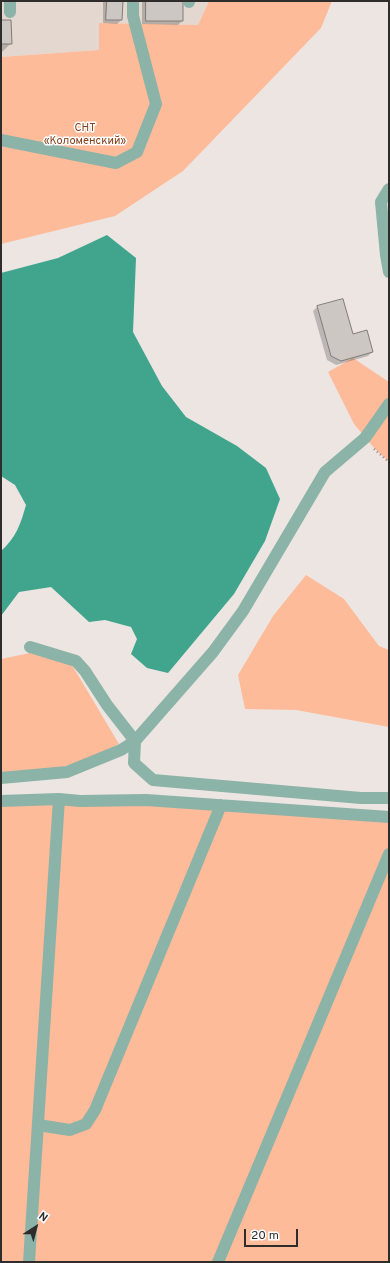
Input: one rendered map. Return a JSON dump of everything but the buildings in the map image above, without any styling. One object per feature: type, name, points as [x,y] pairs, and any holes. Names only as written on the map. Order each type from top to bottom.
[{"type":"street","points":[[1,140],[116,163],[137,152],[156,104],[150,76],[133,16],[133,1]]},
{"type":"street","points":[[389,189],[382,202],[386,255],[389,272]]},
{"type":"street","points":[[1,778],[67,772],[121,750],[135,741],[213,652],[239,617],[326,472],[365,438],[389,404]]},
{"type":"street","points":[[30,647],[76,661],[85,671],[107,705],[135,741],[134,762],[153,780],[362,798],[389,798]]},
{"type":"street","points":[[1,801],[59,798],[80,801],[146,800],[389,817]]},
{"type":"street","points":[[29,1262],[59,798]]},
{"type":"street","points":[[38,1125],[70,1130],[86,1124],[95,1110],[221,805]]},
{"type":"street","points":[[218,1262],[389,854]]},
{"type":"path","points":[[365,438],[389,462]]},
{"type":"shaded area","points":[[1,1],[209,1],[198,25],[100,23],[99,50],[1,57]]},
{"type":"shaded area","points":[[107,235],[136,258],[133,332],[162,386],[186,417],[237,446],[266,468],[280,499],[265,541],[234,594],[168,673],[147,668],[131,654],[137,639],[131,627],[105,620],[89,622],[51,587],[19,592],[1,616],[1,551],[11,541],[17,530],[26,505],[15,485],[1,476],[1,273],[58,258]]},
{"type":"green space","name":"СНТ «Коломенский»","points":[[209,1],[332,1],[321,28],[183,171],[115,216],[1,244],[1,57],[99,50],[99,23],[198,25]]},
{"type":"green space","points":[[353,358],[389,382],[389,462],[375,449],[354,424],[328,372]]},
{"type":"green space","points":[[306,575],[344,599],[379,646],[389,650],[389,727],[296,710],[245,709],[238,675],[273,616]]},
{"type":"green space","points":[[30,653],[72,665],[119,744],[89,759],[52,770],[1,773],[1,659]]},
{"type":"green space","points":[[39,799],[389,817],[389,1262],[1,1262],[1,801]]}]
